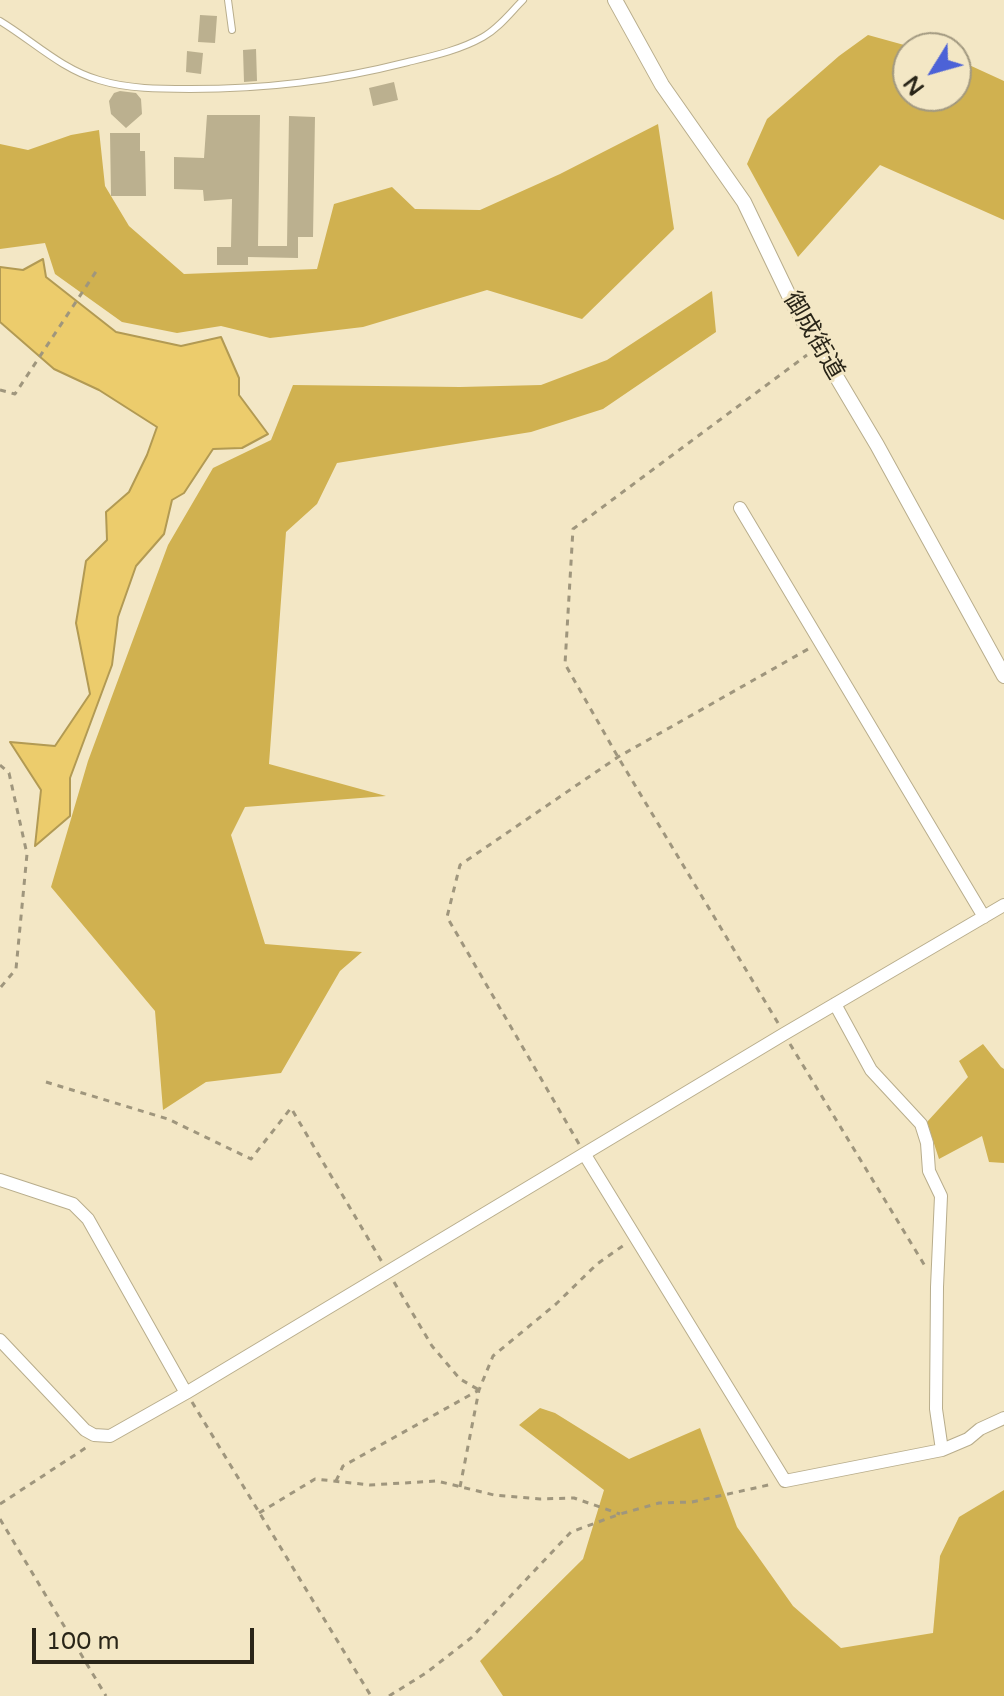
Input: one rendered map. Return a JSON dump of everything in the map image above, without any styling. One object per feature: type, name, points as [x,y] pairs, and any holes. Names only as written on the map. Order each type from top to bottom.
[{"type":"street","name":"御成街道","points":[[615,0],[662,85],[744,202],[792,302],[877,445],[1004,676]]},
{"type":"street","points":[[740,508],[984,917]]},
{"type":"street","points":[[0,1340],[75,1420],[94,1435],[110,1436],[1004,905]]},
{"type":"street","points":[[835,1004],[871,1070],[921,1124],[927,1143],[929,1171],[941,1196],[936,1409],[942,1450]]},
{"type":"street","points":[[585,1155],[785,1481],[942,1450],[1004,1418]]},
{"type":"street","points":[[0,1180],[73,1204],[88,1219],[186,1393]]},
{"type":"lane","points":[[228,0],[232,30]]},
{"type":"lane","points":[[0,21],[65,65],[96,79],[119,85],[164,89],[234,89],[307,83],[354,75],[461,47],[498,27],[523,0]]},
{"type":"path","points":[[0,390],[15,394],[97,270]]},
{"type":"path","points":[[818,347],[573,529],[565,664],[937,1287]]},
{"type":"path","points":[[585,1155],[447,917],[460,865],[618,757],[820,643]]},
{"type":"path","points":[[0,765],[9,773],[27,854],[16,969],[0,988]]},
{"type":"path","points":[[46,1082],[168,1119],[251,1159],[291,1108],[432,1346],[460,1379],[479,1390]]},
{"type":"path","points":[[460,1487],[479,1390],[493,1356],[556,1304],[597,1264],[635,1238]]},
{"type":"path","points":[[336,1481],[343,1466],[479,1390]]},
{"type":"path","points":[[186,1393],[371,1696]]},
{"type":"path","points":[[0,1504],[89,1446],[94,1435]]},
{"type":"path","points":[[259,1513],[315,1479],[370,1485],[437,1481],[494,1495],[574,1498],[620,1514]]},
{"type":"path","points":[[389,1696],[426,1673],[471,1638],[571,1532],[659,1503],[692,1502],[785,1481]]},
{"type":"path","points":[[0,1519],[106,1696]]},
{"type":"shaded area","points":[[868,35],[892,42],[892,112],[972,112],[972,66],[1004,81],[1004,220],[880,165],[798,257],[747,164],[767,119]]},
{"type":"shaded area","points":[[658,124],[674,229],[582,319],[487,290],[363,327],[270,338],[221,326],[177,333],[122,322],[55,274],[45,243],[0,249],[0,144],[28,150],[71,135],[99,130],[105,186],[129,226],[184,274],[317,269],[334,204],[392,187],[415,209],[480,210]]},
{"type":"shaded area","points":[[43,259],[46,277],[116,332],[181,346],[221,337],[239,378],[239,395],[268,434],[242,448],[213,449],[184,493],[172,500],[164,534],[136,566],[118,617],[112,665],[70,778],[70,816],[35,846],[41,790],[10,742],[55,746],[90,694],[76,623],[86,561],[107,540],[106,512],[129,492],[157,427],[99,390],[54,369],[0,322],[0,267],[23,270]]},
{"type":"shaded area","points":[[712,291],[716,332],[603,409],[531,432],[337,463],[317,504],[286,532],[269,764],[386,796],[245,807],[231,835],[265,944],[362,952],[340,971],[281,1073],[206,1082],[163,1110],[155,1011],[51,887],[88,761],[168,545],[213,468],[271,440],[293,385],[541,385],[607,360]]},
{"type":"shaded area","points":[[983,1044],[1004,1069],[1004,1163],[989,1162],[982,1136],[939,1159],[927,1122],[968,1077],[959,1061]]},
{"type":"shaded area","points":[[540,1408],[555,1413],[629,1459],[700,1428],[737,1527],[793,1606],[841,1648],[933,1633],[940,1556],[959,1517],[1004,1490],[1004,1696],[503,1696],[480,1661],[583,1559],[604,1490],[519,1425]]},
{"type":"building","points":[[200,15],[217,16],[215,43],[198,42]]},
{"type":"building","points":[[256,49],[257,81],[244,82],[243,50]]},
{"type":"building","points":[[187,51],[203,53],[201,74],[186,72]]},
{"type":"building","points":[[394,82],[398,100],[373,106],[369,88]]},
{"type":"building","points":[[114,93],[136,93],[141,99],[142,114],[126,128],[111,114],[109,101]]},
{"type":"building","points":[[207,115],[260,115],[258,246],[287,246],[289,116],[315,117],[313,237],[298,237],[298,258],[248,257],[248,265],[217,265],[217,247],[231,247],[232,199],[204,201],[203,190],[174,189],[174,157],[204,158]]},
{"type":"building","points":[[110,133],[140,133],[140,151],[145,151],[146,196],[111,196]]}]
